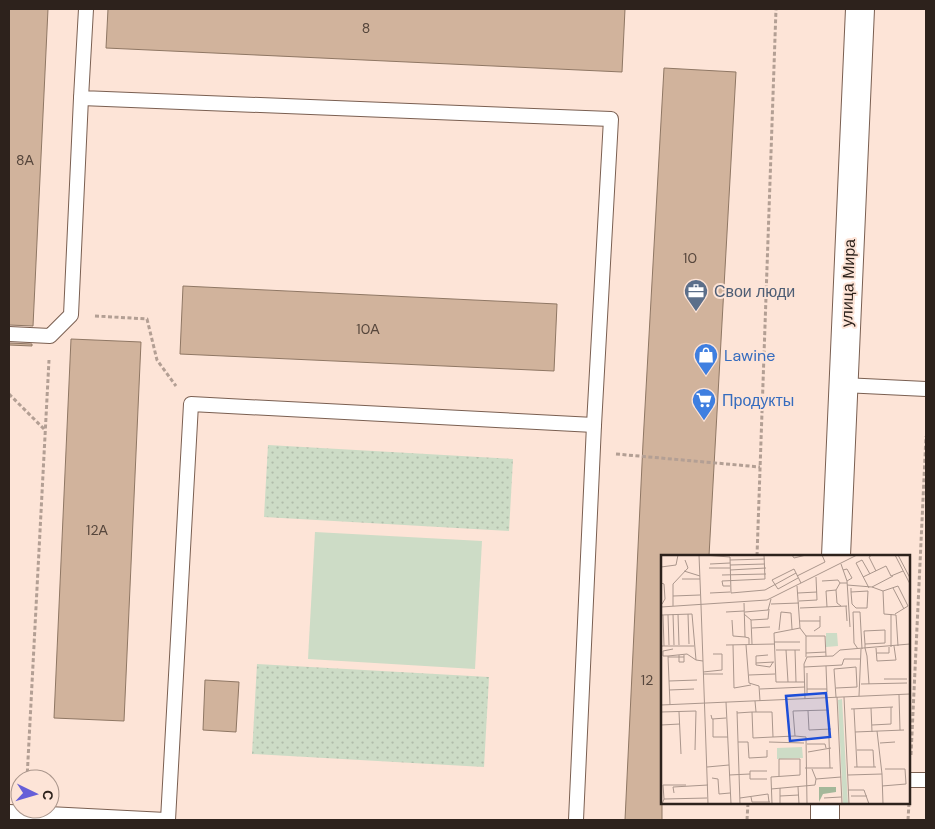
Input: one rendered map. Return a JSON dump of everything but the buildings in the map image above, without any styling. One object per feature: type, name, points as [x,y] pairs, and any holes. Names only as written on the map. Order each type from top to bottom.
[{"type":"main road","name":"улица Мира","points":[[836,555],[860,9]]},
{"type":"main road","points":[[825,804],[825,820]]},
{"type":"lane","points":[[9,334],[50,336],[72,315],[86,9]]},
{"type":"lane","points":[[81,98],[611,119],[594,425],[576,820]]},
{"type":"lane","points":[[843,385],[926,390]]},
{"type":"lane","points":[[9,812],[167,820],[190,404],[594,425]]},
{"type":"lane","points":[[910,780],[926,780]]},
{"type":"path","points":[[757,555],[776,9]]},
{"type":"path","points":[[72,315],[147,319],[156,360],[190,404]]},
{"type":"path","points":[[28,769],[50,336]]},
{"type":"path","points":[[9,394],[45,430]]},
{"type":"path","points":[[910,760],[926,436]]},
{"type":"path","points":[[614,454],[760,466]]},
{"type":"path","points":[[747,820],[748,804]]},
{"type":"path","points":[[908,804],[908,820]]},
{"type":"green space","points":[[268,445],[513,459],[509,531],[264,517]]},
{"type":"green space","points":[[315,532],[482,541],[475,669],[308,659]]},
{"type":"green space","points":[[257,664],[489,677],[484,767],[252,754]]},
{"type":"place","name":"Свои люди","points":[[696,312]]},
{"type":"place","name":"Lawine","points":[[706,376]]},
{"type":"place","name":"Продукты","points":[[704,421]]}]
